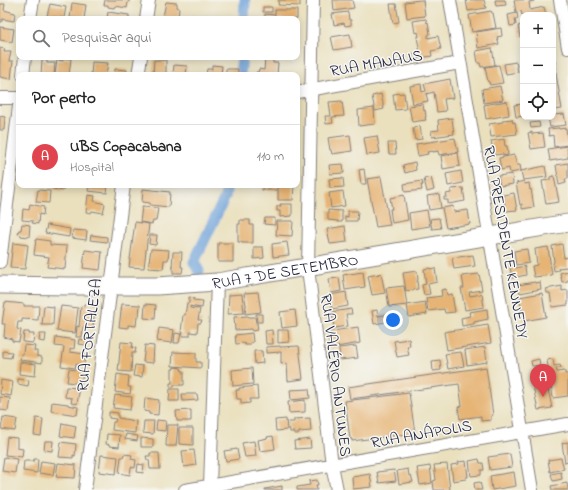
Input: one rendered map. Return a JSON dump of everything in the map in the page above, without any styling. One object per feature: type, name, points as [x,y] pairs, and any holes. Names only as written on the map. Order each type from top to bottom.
[{"type":"street","points":[[30,16],[33,0]]},
{"type":"street","points":[[146,16],[149,0]]},
{"type":"street","name":"RUA VALÉRIO ANTUNES","points":[[313,0],[308,268],[332,465],[337,490]]},
{"type":"street","name":"RUA PRESIDENTE KENNEDY","points":[[450,0],[532,490]]},
{"type":"street","points":[[560,0],[568,48]]},
{"type":"street","points":[[23,72],[25,60]]},
{"type":"street","points":[[138,72],[140,60]]},
{"type":"street","name":"RUA MANAUS","points":[[300,92],[460,63]]},
{"type":"street","points":[[0,98],[16,98]]},
{"type":"street","points":[[0,262],[16,131]]},
{"type":"street","name":"RUA FORTALEZA","points":[[85,490],[124,188]]},
{"type":"street","name":"RUA 7 DE SETEMBRO","points":[[0,285],[157,286],[217,282],[568,224]]},
{"type":"street","points":[[211,488],[217,282]]},
{"type":"street","name":"RUA ANÁPOLIS","points":[[185,490],[211,488],[332,465],[568,424]]},
{"type":"building","points":[[105,0],[129,0],[129,2],[127,8],[115,6],[114,8],[104,5]]},
{"type":"building","points":[[279,0],[300,0],[300,6],[278,5]]},
{"type":"building","points":[[333,0],[352,0],[354,8],[334,11]]},
{"type":"building","points":[[423,0],[425,16],[407,18],[405,2]]},
{"type":"building","points":[[466,0],[484,0],[486,8],[468,11]]},
{"type":"building","points":[[495,0],[505,0],[506,5],[496,6]]},
{"type":"building","points":[[514,0],[534,0],[529,2],[530,10],[544,7],[545,12],[521,11],[516,12]]},
{"type":"building","points":[[166,2],[177,3],[177,7],[179,8],[178,16],[163,16]]},
{"type":"building","points":[[72,3],[86,5],[84,16],[70,16]]},
{"type":"building","points":[[0,4],[5,4],[4,10],[15,13],[14,21],[2,19],[2,22],[0,22]]},
{"type":"building","points":[[50,4],[66,7],[64,16],[47,16]]},
{"type":"building","points":[[390,4],[396,4],[399,22],[393,23]]},
{"type":"building","points":[[263,7],[272,7],[272,12],[263,12]]},
{"type":"building","points":[[275,10],[297,10],[297,16],[265,16],[265,14],[275,15]]},
{"type":"building","points":[[491,11],[493,13],[496,28],[472,32],[469,15]]},
{"type":"building","points":[[108,12],[129,15],[129,16],[107,16]]},
{"type":"building","points":[[348,12],[351,25],[345,26],[344,23],[334,25],[332,14]]},
{"type":"building","points":[[517,13],[518,19],[515,19],[516,25],[510,26],[508,15]]},
{"type":"building","points":[[426,19],[430,34],[428,35],[428,38],[438,36],[441,49],[431,51],[432,56],[413,59],[412,54],[420,53],[417,37],[419,37],[418,32],[415,33],[413,21]]},
{"type":"building","points":[[518,26],[520,26],[520,37]]},
{"type":"building","points":[[0,27],[14,29],[12,42],[0,40]]},
{"type":"building","points":[[501,28],[502,36],[497,37],[499,44],[478,48],[476,32]]},
{"type":"building","points":[[350,34],[352,47],[334,50],[331,37]]},
{"type":"building","points":[[0,48],[5,49],[4,52],[11,52],[9,61],[13,61],[11,79],[0,77]]},
{"type":"building","points":[[492,48],[495,65],[481,67],[480,63],[478,63],[476,51]]},
{"type":"building","points":[[42,60],[47,60],[47,63],[55,63],[54,72],[41,72]]},
{"type":"building","points":[[57,60],[71,60],[69,72],[55,72]]},
{"type":"building","points":[[154,60],[166,60],[166,72],[153,72]]},
{"type":"building","points":[[265,60],[273,60],[273,63],[278,63],[277,72],[258,72],[259,69],[264,70]]},
{"type":"building","points":[[92,62],[108,63],[106,72],[91,72]]},
{"type":"building","points":[[516,62],[518,72],[506,74],[504,64]]},
{"type":"building","points":[[174,65],[187,66],[186,72],[173,72]]},
{"type":"building","points":[[212,65],[222,66],[221,72],[206,72],[207,69],[212,69]]},
{"type":"building","points":[[499,65],[503,83],[490,85],[485,67]]},
{"type":"building","points":[[115,69],[127,70],[127,72],[114,72]]},
{"type":"building","points":[[226,69],[238,69],[238,72],[226,72]]},
{"type":"building","points":[[556,74],[562,109],[556,110]]},
{"type":"building","points":[[450,79],[453,98],[444,99],[446,111],[437,112],[434,92],[426,94],[428,101],[413,104],[410,86],[421,84],[422,92],[426,91],[424,84]]},
{"type":"building","points":[[500,86],[503,100],[484,103],[482,89]]},
{"type":"building","points":[[404,93],[406,109],[395,110],[393,94]]},
{"type":"building","points":[[381,94],[384,109],[375,111],[372,96]]},
{"type":"building","points":[[342,101],[344,116],[332,117],[333,123],[326,124],[325,116],[331,116],[329,102]]},
{"type":"building","points":[[507,101],[509,115],[486,119],[484,105]]},
{"type":"building","points":[[423,104],[426,120],[412,122],[409,106]]},
{"type":"building","points":[[520,104],[520,116],[516,117],[514,105]]},
{"type":"building","points":[[374,108],[375,124],[359,126],[358,110]]},
{"type":"building","points":[[564,114],[566,125],[550,127],[549,120],[556,120],[556,115]]},
{"type":"building","points":[[0,116],[5,117],[4,130],[0,130]]},
{"type":"building","points":[[452,118],[454,134],[432,137],[431,131],[439,130],[438,120]]},
{"type":"building","points":[[512,119],[513,123],[515,122],[517,134],[491,137],[489,124]]},
{"type":"building","points":[[539,122],[540,127],[531,128],[530,123]]},
{"type":"building","points":[[420,126],[422,139],[415,140],[413,128]]},
{"type":"building","points":[[566,128],[568,145],[554,147],[553,135],[549,136],[548,129]]},
{"type":"building","points":[[532,132],[532,134],[543,133],[545,147],[531,149],[528,133]]},
{"type":"building","points":[[350,135],[352,151],[332,154],[328,138]]},
{"type":"building","points":[[377,136],[380,153],[367,155],[364,138]]},
{"type":"building","points":[[455,138],[458,152],[439,155],[438,151],[433,151],[427,152],[428,154],[418,156],[416,144]]},
{"type":"building","points":[[504,139],[505,146],[507,146],[508,155],[494,155],[491,141]]},
{"type":"building","points":[[388,143],[395,143],[396,154],[389,154]]},
{"type":"building","points":[[567,146],[568,158],[550,161],[548,149]]},
{"type":"building","points":[[458,153],[460,166],[443,169],[441,156]]},
{"type":"building","points":[[514,155],[517,165],[520,165],[521,171],[510,173],[509,168],[501,170],[499,158]]},
{"type":"building","points":[[415,162],[416,170],[405,173],[403,165]]},
{"type":"building","points":[[568,163],[568,179],[565,179],[566,183],[559,185],[556,165]]},
{"type":"building","points":[[343,164],[344,173],[330,174],[329,165]]},
{"type":"building","points":[[545,166],[547,177],[523,180],[521,171]]},
{"type":"building","points":[[364,169],[366,184],[361,184],[359,170]]},
{"type":"building","points":[[461,171],[463,183],[448,186],[446,174]]},
{"type":"building","points":[[512,174],[513,184],[500,186],[498,176]]},
{"type":"building","points":[[554,176],[559,202],[546,204],[542,181],[550,180],[550,177]]},
{"type":"building","points":[[381,177],[390,225],[376,227],[367,179]]},
{"type":"building","points":[[431,177],[434,190],[427,192],[424,179]]},
{"type":"building","points":[[343,178],[344,187],[330,188],[329,179]]},
{"type":"building","points":[[422,181],[422,190],[405,192],[404,184]]},
{"type":"building","points":[[524,181],[525,184],[529,183],[534,207],[522,209],[516,183]]},
{"type":"building","points":[[53,188],[64,188],[63,191]]},
{"type":"building","points":[[88,188],[108,188],[107,193],[88,191]]},
{"type":"building","points":[[262,188],[277,188],[277,190],[262,190]]},
{"type":"building","points":[[278,188],[294,188],[293,200],[278,200]]},
{"type":"building","points":[[463,188],[465,201],[448,204],[448,200],[444,200],[444,197],[447,197],[446,194],[451,193],[451,189]]},
{"type":"building","points":[[143,189],[170,192],[169,207],[150,205],[150,203],[142,202]]},
{"type":"building","points":[[38,190],[50,191],[49,203],[36,202]]},
{"type":"building","points":[[343,191],[345,206],[331,208],[329,193]]},
{"type":"building","points":[[514,193],[517,210],[506,211],[503,195]]},
{"type":"building","points":[[439,194],[441,208],[429,210],[427,196]]},
{"type":"building","points":[[88,195],[95,196],[94,201],[105,204],[103,213],[92,211],[91,213],[86,212]]},
{"type":"building","points":[[404,195],[408,220],[392,223],[390,198]]},
{"type":"building","points":[[30,204],[44,207],[43,215],[39,214],[38,224],[32,223],[33,221],[22,220],[23,209],[29,210]]},
{"type":"building","points":[[280,204],[292,204],[292,216],[280,217],[280,211],[277,211],[277,206],[281,206]]},
{"type":"building","points":[[453,206],[454,212],[468,210],[470,224],[446,228],[442,208]]},
{"type":"building","points":[[142,207],[158,208],[156,221],[153,221],[152,224],[140,222]]},
{"type":"building","points":[[328,210],[342,211],[342,222],[328,220]]},
{"type":"building","points":[[427,210],[430,226],[411,229],[409,213]]},
{"type":"building","points":[[348,211],[358,211],[357,221],[345,221],[345,216],[348,217]]},
{"type":"building","points":[[265,218],[275,218],[275,225],[264,224]]},
{"type":"building","points":[[439,218],[441,228],[432,229],[430,219]]},
{"type":"building","points":[[240,220],[250,220],[250,225],[253,225],[253,243],[238,242],[238,224],[240,224]]},
{"type":"building","points":[[277,221],[293,221],[292,236],[276,235]]},
{"type":"building","points":[[135,222],[149,224],[144,268],[129,267]]},
{"type":"building","points":[[22,224],[30,225],[29,237],[18,234],[19,230],[21,230]]},
{"type":"building","points":[[47,225],[70,229],[69,237],[45,233]]},
{"type":"building","points":[[345,226],[347,242],[330,244],[327,229]]},
{"type":"building","points":[[73,230],[87,231],[86,240],[72,238]]},
{"type":"building","points":[[91,235],[107,237],[107,242],[90,240]]},
{"type":"building","points":[[150,235],[157,235],[156,245],[149,244]]},
{"type":"building","points":[[36,239],[50,241],[50,245],[67,246],[65,269],[47,267],[49,257],[34,255]]},
{"type":"building","points":[[287,242],[289,255],[273,257],[272,244]]},
{"type":"building","points":[[13,243],[28,245],[25,269],[10,268]]},
{"type":"building","points":[[218,243],[233,243],[233,262],[218,262]]},
{"type":"building","points":[[562,244],[564,258],[568,257],[568,269],[567,267],[558,268],[559,270],[554,271],[552,246]]},
{"type":"building","points":[[254,247],[263,247],[264,258],[254,259]]},
{"type":"building","points":[[548,247],[552,275],[534,277],[532,266],[537,265],[535,249]]},
{"type":"building","points":[[151,249],[169,250],[168,260],[164,260],[163,269],[148,268]]},
{"type":"building","points":[[527,249],[529,263],[516,265],[514,251]]},
{"type":"building","points":[[85,250],[102,252],[100,270],[83,268]]},
{"type":"building","points":[[173,252],[182,252],[182,273],[173,273]]},
{"type":"building","points":[[473,255],[475,266],[454,269],[452,258]]},
{"type":"building","points":[[514,261],[515,268],[525,266],[526,275],[512,278],[509,262]]},
{"type":"building","points":[[435,268],[437,282],[428,284],[430,294],[424,295],[422,285],[426,284],[424,269]]},
{"type":"building","points":[[417,271],[418,289],[406,291],[403,273]]},
{"type":"building","points":[[568,271],[568,281],[562,282],[560,273]]},
{"type":"building","points":[[363,272],[365,287],[345,290],[343,275]]},
{"type":"building","points":[[381,273],[385,293],[372,295],[368,276]]},
{"type":"building","points":[[479,274],[482,290],[469,292],[470,296],[482,294],[484,307],[465,310],[461,288],[464,288],[462,276]]},
{"type":"building","points":[[339,278],[341,291],[331,293],[329,279]]},
{"type":"building","points":[[540,282],[541,289],[520,293],[518,285]]},
{"type":"building","points":[[404,286],[407,305],[389,307],[386,288]]},
{"type":"building","points":[[562,286],[562,291],[568,290],[568,305],[552,307],[550,293],[547,293],[546,289]]},
{"type":"building","points":[[446,289],[447,295],[452,294],[455,312],[445,313],[444,309],[428,311],[426,298],[442,296],[441,290]]},
{"type":"building","points":[[258,292],[261,312],[245,314],[246,305],[244,293]]},
{"type":"building","points":[[346,292],[348,306],[332,309],[330,295]]},
{"type":"building","points":[[542,293],[546,317],[524,321],[519,297]]},
{"type":"building","points":[[242,294],[244,313],[228,314],[229,295]]},
{"type":"building","points":[[189,297],[194,298],[193,300],[203,301],[202,308],[190,306],[190,308],[200,309],[198,320],[202,320],[201,323],[198,323],[197,333],[190,332],[190,336],[182,336],[183,315],[185,315],[187,303],[189,303]]},
{"type":"building","points":[[5,302],[24,304],[24,306],[39,306],[38,320],[22,319],[22,322],[18,322],[17,329],[21,330],[19,342],[12,341],[12,339],[4,337],[5,324],[2,324]]},
{"type":"building","points":[[425,302],[427,314],[409,317],[407,305]]},
{"type":"building","points":[[84,304],[92,304],[91,306],[98,307],[96,316],[94,316],[93,328],[83,327],[82,337],[76,337],[77,326],[79,327],[81,306],[84,307]]},
{"type":"building","points":[[122,304],[140,305],[139,317],[137,317],[136,326],[128,325],[128,328],[119,327]]},
{"type":"building","points":[[145,304],[156,305],[155,319],[144,318]]},
{"type":"building","points":[[44,306],[54,307],[53,325],[42,325]]},
{"type":"building","points":[[61,306],[78,308],[75,333],[57,331]]},
{"type":"building","points":[[351,309],[352,314],[346,314],[348,326],[334,328],[332,312]]},
{"type":"building","points":[[487,309],[488,319],[462,326],[461,318],[470,316],[469,312]]},
{"type":"building","points":[[295,310],[297,326],[282,328],[280,312]]},
{"type":"building","points":[[377,310],[378,316],[391,314],[392,321],[374,324],[372,311]]},
{"type":"building","points":[[256,314],[262,314],[262,322],[257,322]]},
{"type":"building","points":[[234,317],[255,317],[258,330],[235,330]]},
{"type":"building","points":[[488,325],[491,343],[447,350],[444,332]]},
{"type":"building","points":[[358,327],[360,343],[330,348],[327,332]]},
{"type":"building","points":[[159,328],[174,330],[172,343],[157,341]]},
{"type":"building","points":[[272,330],[273,344],[266,344],[265,331]]},
{"type":"building","points":[[278,330],[288,330],[289,342],[278,343]]},
{"type":"building","points":[[24,332],[34,334],[33,343],[23,342]]},
{"type":"building","points":[[175,333],[181,334],[179,343],[174,343]]},
{"type":"building","points":[[252,333],[253,342],[250,343],[250,345],[245,345],[244,343],[236,344],[235,335]]},
{"type":"building","points":[[40,334],[46,334],[45,342],[39,341]]},
{"type":"building","points":[[56,337],[75,340],[74,349],[70,348],[70,352],[85,354],[84,365],[76,364],[75,368],[61,366],[64,347],[55,346]]},
{"type":"building","points":[[79,339],[88,340],[87,345],[78,344]]},
{"type":"building","points":[[409,339],[410,346],[407,346],[409,355],[397,357],[394,341]]},
{"type":"building","points":[[121,342],[133,343],[132,348],[136,348],[135,353],[132,353],[131,372],[118,371]]},
{"type":"building","points":[[24,345],[35,346],[34,351],[37,351],[37,356],[42,357],[42,363],[20,360],[21,354],[23,354]]},
{"type":"building","points":[[145,345],[154,346],[153,363],[143,362]]},
{"type":"building","points":[[299,346],[303,379],[288,381],[287,363],[281,364],[281,352],[266,353],[266,347]]},
{"type":"building","points":[[356,346],[358,358],[340,360],[339,348]]},
{"type":"building","points":[[485,347],[487,362],[467,365],[465,350]]},
{"type":"building","points":[[3,351],[12,352],[11,358],[3,357]]},
{"type":"building","points":[[254,351],[262,351],[263,363],[255,364]]},
{"type":"building","points":[[173,352],[196,353],[196,362],[201,362],[201,368],[172,366]]},
{"type":"building","points":[[461,352],[464,366],[448,369],[445,354]]},
{"type":"building","points":[[539,359],[540,365],[532,366],[531,361]]},
{"type":"building","points":[[553,359],[554,366],[560,365],[561,368],[556,368],[557,372],[565,371],[565,374],[568,374],[568,396],[553,398],[547,360]]},
{"type":"building","points":[[440,360],[441,370],[433,371],[432,361]]},
{"type":"building","points":[[20,362],[36,364],[35,376],[19,374]]},
{"type":"building","points":[[135,365],[143,366],[142,377],[133,376]]},
{"type":"building","points":[[174,367],[181,368],[182,371],[184,371],[184,385],[174,385],[174,387],[170,387],[170,383],[172,383],[172,369],[174,369]]},
{"type":"building","points":[[486,367],[493,415],[491,416],[491,420],[481,421],[481,416],[460,419],[458,407],[462,406],[459,384],[350,399],[348,387]]},
{"type":"building","points":[[252,368],[253,384],[233,386],[232,370]]},
{"type":"building","points":[[69,369],[83,371],[81,384],[67,382]]},
{"type":"building","points":[[117,374],[129,376],[128,387],[131,387],[130,394],[115,392]]},
{"type":"building","points":[[18,379],[29,380],[28,386],[18,384]]},
{"type":"building","points":[[1,380],[13,382],[11,396],[0,394]]},
{"type":"building","points":[[547,384],[552,408],[538,410],[533,386]]},
{"type":"building","points":[[257,386],[258,399],[250,399],[250,403],[241,404],[241,399],[237,399],[236,390],[239,390],[239,388]]},
{"type":"building","points":[[66,387],[78,388],[79,393],[77,404],[71,403],[72,398],[65,397]]},
{"type":"building","points":[[170,389],[179,389],[179,401],[169,401]]},
{"type":"building","points":[[309,389],[310,398],[291,400],[290,390]]},
{"type":"building","points":[[409,393],[415,433],[352,441],[352,439],[350,439],[345,401]]},
{"type":"building","points":[[182,394],[197,394],[198,400],[183,401]]},
{"type":"building","points":[[115,395],[132,397],[130,410],[113,408]]},
{"type":"building","points":[[0,397],[10,398],[8,411],[0,410]]},
{"type":"building","points":[[145,398],[159,400],[158,415],[149,414],[149,412],[144,411]]},
{"type":"building","points":[[305,400],[305,412],[289,413],[288,402]]},
{"type":"building","points":[[52,402],[78,407],[77,415],[51,411]]},
{"type":"building","points":[[191,410],[191,421],[177,421],[176,411]]},
{"type":"building","points":[[109,412],[118,413],[118,418],[136,421],[135,433],[112,430],[113,422],[115,422],[116,419],[109,418]]},
{"type":"building","points":[[3,417],[17,419],[15,431],[1,429]]},
{"type":"building","points":[[36,418],[43,419],[41,436],[34,435]]},
{"type":"building","points":[[310,418],[311,431],[299,432],[299,434],[290,432],[289,422],[294,422],[294,419]]},
{"type":"building","points":[[286,419],[287,430],[276,431],[275,420]]},
{"type":"building","points":[[157,420],[166,421],[165,431],[156,430]]},
{"type":"building","points":[[144,421],[154,421],[153,434],[143,433]]},
{"type":"building","points":[[62,423],[76,426],[74,438],[60,436]]},
{"type":"building","points":[[167,425],[178,425],[176,446],[166,446]]},
{"type":"building","points":[[179,428],[193,428],[193,445],[179,444]]},
{"type":"building","points":[[107,434],[120,435],[119,447],[106,444]]},
{"type":"building","points":[[126,434],[138,436],[137,441],[125,439]]},
{"type":"building","points":[[273,436],[275,449],[260,451],[258,440]]},
{"type":"building","points":[[7,437],[17,438],[17,448],[23,449],[22,457],[5,455]]},
{"type":"building","points":[[141,438],[153,439],[153,447],[141,447]]},
{"type":"building","points":[[310,439],[311,448],[295,449],[294,441]]},
{"type":"building","points":[[45,441],[53,441],[52,451],[44,450]]},
{"type":"building","points":[[254,441],[256,456],[245,457],[242,443]]},
{"type":"building","points":[[61,442],[76,444],[75,456],[73,455],[73,458],[59,457]]},
{"type":"building","points":[[568,442],[568,462],[565,463],[562,443]]},
{"type":"building","points":[[237,449],[239,459],[226,461],[224,451]]},
{"type":"building","points":[[194,450],[196,465],[184,467],[182,451]]},
{"type":"building","points":[[150,453],[159,453],[160,469],[150,469],[149,460],[147,460],[146,456],[150,456]]},
{"type":"building","points":[[124,454],[132,455],[131,459],[136,460],[135,468],[131,467],[130,475],[119,473],[121,457],[123,457]]},
{"type":"building","points":[[510,454],[512,467],[490,470],[488,457]]},
{"type":"building","points":[[101,455],[118,457],[116,474],[99,472]]},
{"type":"building","points":[[4,457],[17,459],[15,473],[2,471]]},
{"type":"building","points":[[561,458],[564,469],[550,472],[548,460]]},
{"type":"building","points":[[34,459],[38,459],[37,473],[23,471],[24,461],[34,461]]},
{"type":"building","points":[[479,459],[480,463],[483,463],[484,470],[481,470],[481,475],[471,476],[469,461]]},
{"type":"building","points":[[41,461],[55,463],[53,475],[39,473]]},
{"type":"building","points":[[466,461],[468,477],[465,477],[466,479],[453,481],[451,465]]},
{"type":"building","points":[[58,463],[76,465],[75,478],[56,477]]},
{"type":"building","points":[[138,464],[144,465],[143,473],[137,472]]},
{"type":"building","points":[[447,464],[450,490],[434,490],[433,481],[436,480],[434,465]]},
{"type":"building","points":[[430,466],[432,483],[420,485],[417,468]]},
{"type":"building","points":[[408,469],[409,476],[411,475],[413,482],[399,484],[397,471]]},
{"type":"building","points":[[394,470],[396,481],[379,483],[377,472]]},
{"type":"building","points":[[514,472],[516,486],[492,490],[490,476]]},
{"type":"building","points":[[561,472],[562,479],[553,481],[551,474]]},
{"type":"building","points":[[370,474],[372,487],[353,489],[352,477]]},
{"type":"building","points":[[317,480],[317,490],[297,490],[297,487],[310,485],[309,481]]},
{"type":"building","points":[[480,482],[482,490],[475,490],[474,483]]},
{"type":"building","points":[[567,483],[568,490],[552,490],[551,486]]},
{"type":"building","points":[[282,486],[282,490],[265,490],[265,489]]},
{"type":"waterway","points":[[244,16],[245,0]]},
{"type":"waterway","points":[[240,72],[242,60]]},
{"type":"waterway","points":[[199,271],[194,262],[225,197],[226,188]]},
{"type":"place","name":"UBS Copacabana","points":[[543,397]]}]
